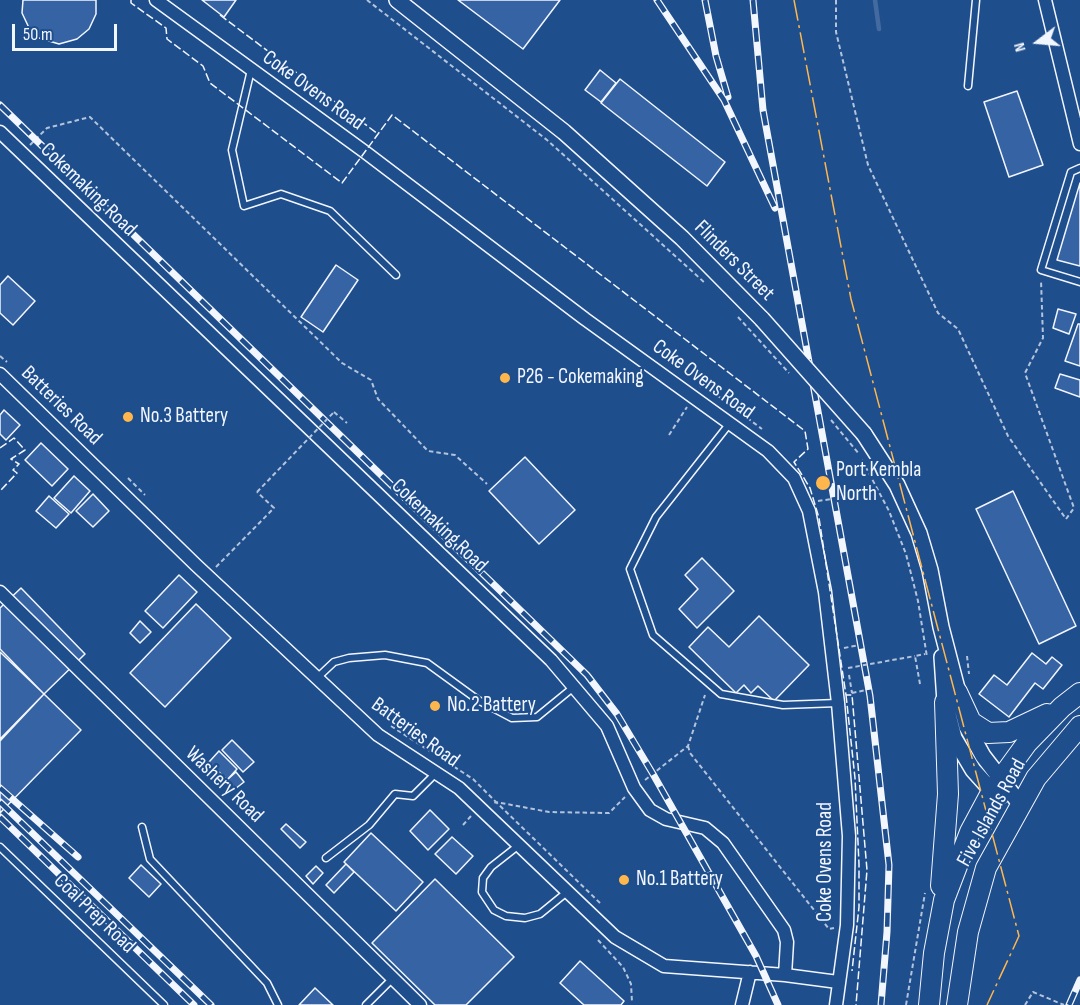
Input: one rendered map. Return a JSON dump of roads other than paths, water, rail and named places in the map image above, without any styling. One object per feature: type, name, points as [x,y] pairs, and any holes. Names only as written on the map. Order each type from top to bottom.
[{"type":"main road","points":[[959,687],[971,722],[979,729],[993,734],[1016,730],[1062,707]]},
{"type":"main road","points":[[938,930],[959,687]]},
{"type":"main road","name":"Five Islands Road","points":[[929,1005],[938,930],[950,880],[970,832],[997,784],[1027,743],[1062,707],[1080,693]]},
{"type":"main road","name":"Five Islands Road","points":[[957,1005],[968,932],[980,885],[994,851],[1036,778],[1080,726]]},
{"type":"street","name":"Coke Ovens Road","points":[[156,0],[783,464],[803,494],[814,528],[825,592],[838,703],[849,836],[847,925],[836,1005]]},
{"type":"street","name":"Flinders Street","points":[[396,0],[564,132],[674,230],[762,319],[864,434],[897,485],[919,533],[930,570],[941,627],[972,737],[997,784],[1020,804]]},
{"type":"street","points":[[1045,0],[1080,144]]},
{"type":"street","name":"Cokemaking Road","points":[[0,132],[534,643],[575,686],[607,726],[634,789],[650,810],[666,819],[705,828],[723,843],[784,930],[787,942],[785,975]]},
{"type":"street","name":"Batteries Road","points":[[0,374],[196,565],[378,735],[459,788],[615,937],[664,966],[785,975],[838,982]]},
{"type":"street","name":"Washery Road","points":[[0,592],[420,1005]]},
{"type":"street","points":[[742,1005],[750,972]]},
{"type":"lane","points":[[968,86],[976,0]]},
{"type":"lane","points":[[251,70],[232,150],[244,206],[281,194],[330,211],[396,275]]},
{"type":"lane","points":[[1080,168],[1071,172],[1041,270],[1080,282]]},
{"type":"lane","points":[[730,423],[656,518],[630,569],[653,635],[721,694],[783,705],[838,703]]},
{"type":"lane","points":[[317,678],[333,662],[349,658],[385,655],[426,663],[478,700],[512,718],[537,717],[575,686]]},
{"type":"lane","points":[[326,858],[369,825],[395,794],[413,796],[435,773]]},
{"type":"lane","points":[[142,827],[150,860],[267,984],[278,1005]]},
{"type":"lane","points":[[519,845],[491,867],[483,878],[482,892],[494,910],[506,916],[525,918],[540,914],[568,892]]},
{"type":"lane","name":"Coal Prep Road","points":[[0,847],[164,1005]]},
{"type":"lane","points":[[366,1005],[393,978]]},
{"type":"waterway","points":[[875,0],[879,29]]},
{"type":"railway","points":[[657,0],[724,100],[775,208]]},
{"type":"railway","points":[[705,0],[716,56],[728,97]]},
{"type":"railway","points":[[753,0],[763,110],[870,696],[889,865],[887,932],[881,1005]]},
{"type":"railway","points":[[0,105],[587,675],[617,714],[653,774],[756,956],[778,1005]]},
{"type":"railway","points":[[0,788],[78,857]]},
{"type":"railway","points":[[0,802],[211,1005]]},
{"type":"railway","points":[[0,817],[194,1005]]},
{"type":"railway","points":[[1069,1005],[1080,980]]},
{"type":"place","name":"P26 - Cokemaking","points":[[505,378]]},
{"type":"place","name":"No.3 Battery","points":[[128,417]]},
{"type":"place","name":"Port Kembla North","points":[[823,483]]},
{"type":"place","name":"No.2 Battery","points":[[435,706]]},
{"type":"place","name":"No.1 Battery","points":[[624,880]]}]
